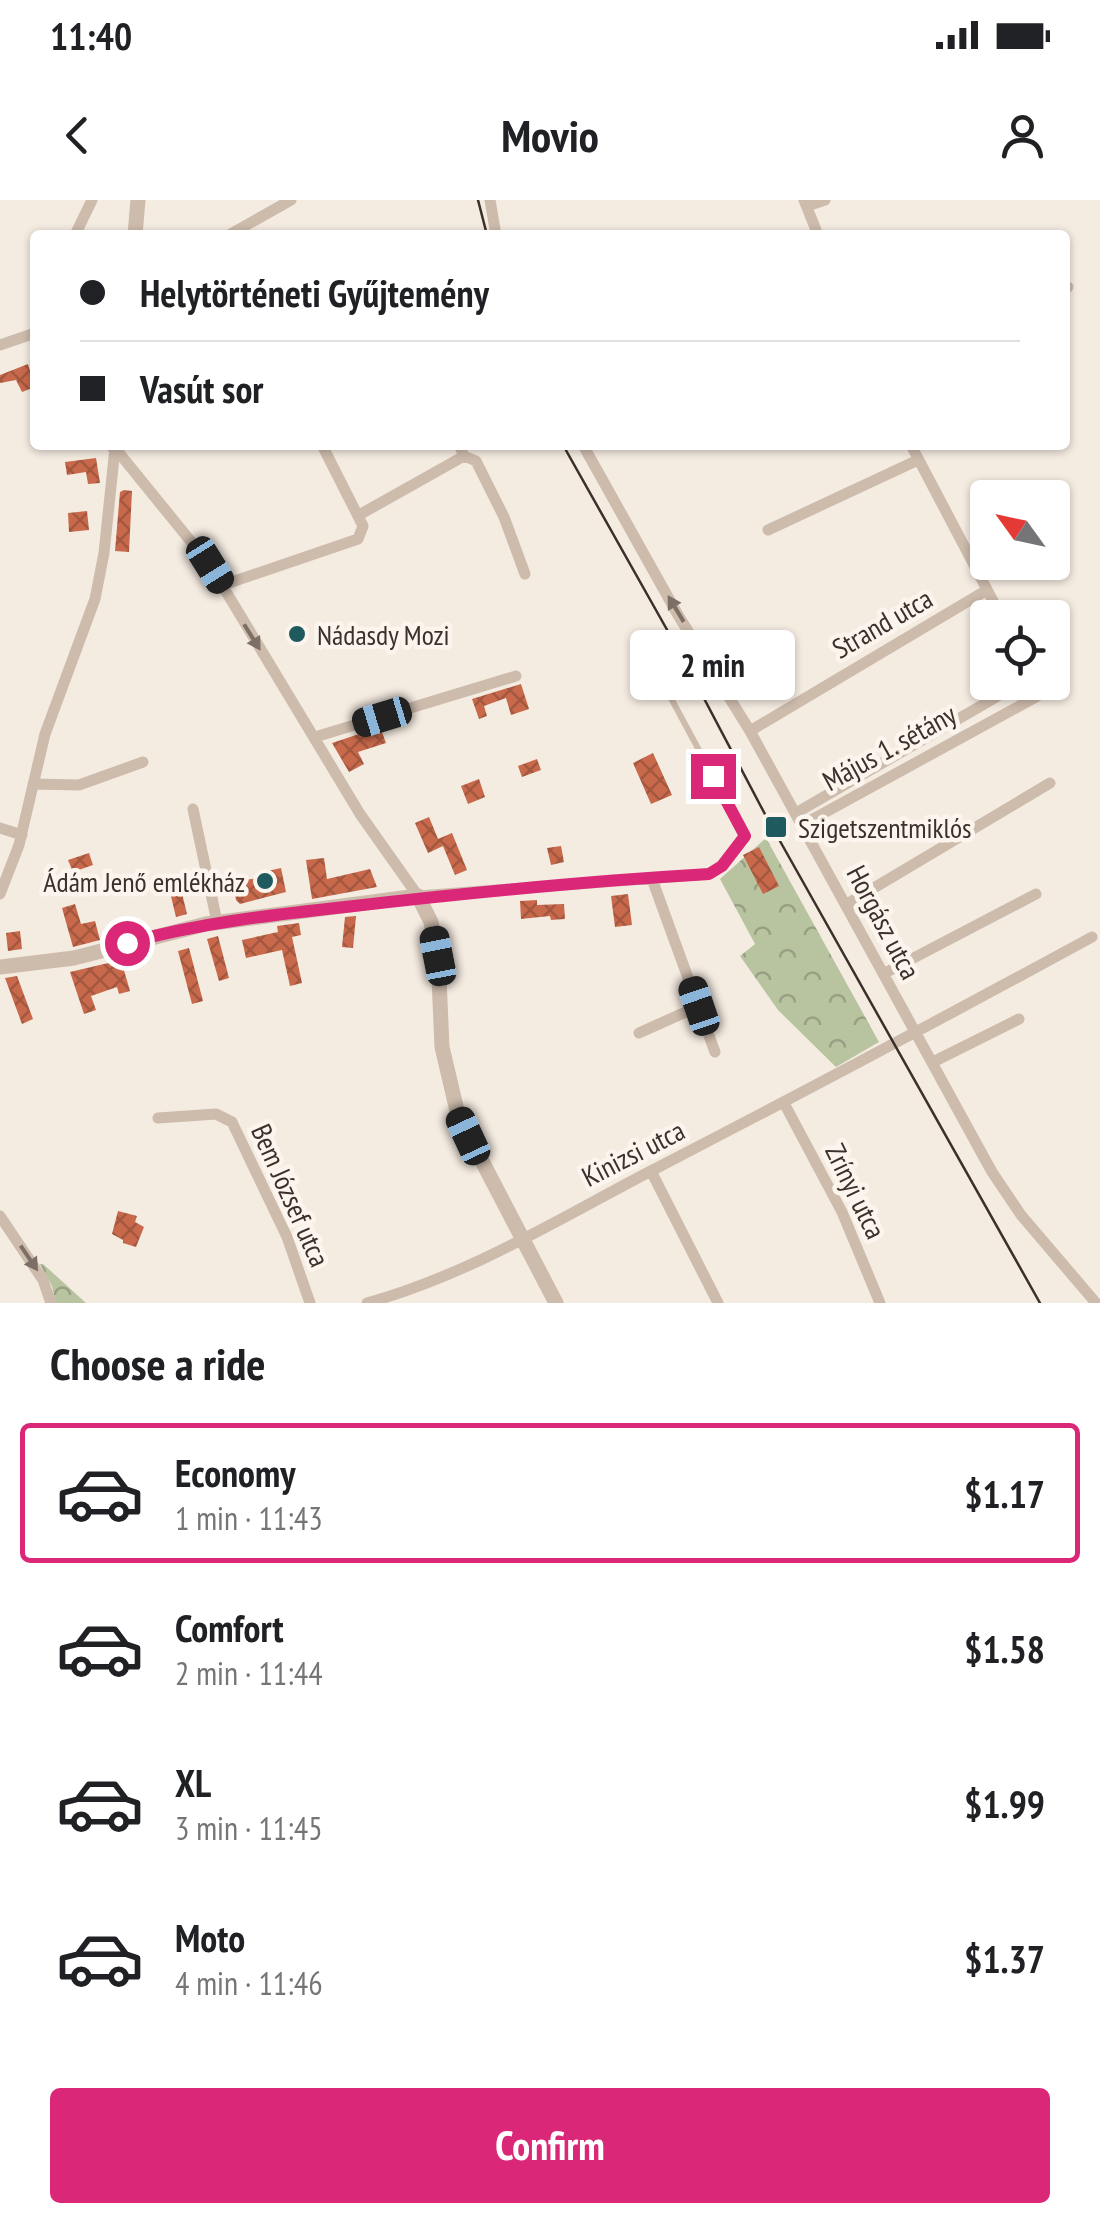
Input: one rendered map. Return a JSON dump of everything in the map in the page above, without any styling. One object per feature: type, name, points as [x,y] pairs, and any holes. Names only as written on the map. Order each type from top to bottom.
[{"type":"street","points":[[77,230],[92,200]]},
{"type":"street","points":[[135,230],[138,200]]},
{"type":"street","points":[[238,230],[291,200]]},
{"type":"street","points":[[490,200],[495,230]]},
{"type":"street","points":[[815,230],[805,203],[825,200]]},
{"type":"street","points":[[0,345],[30,335]]},
{"type":"street","points":[[0,894],[22,835],[45,734],[95,599],[115,450]]},
{"type":"street","points":[[117,450],[210,565],[360,814],[418,896],[431,922],[438,956],[440,1024],[454,1104],[556,1303]]},
{"type":"street","points":[[223,586],[358,539],[363,526],[359,515],[325,450]]},
{"type":"street","points":[[359,515],[462,450],[476,460],[504,517],[525,574]]},
{"type":"street","name":"Horgász utca","points":[[588,450],[678,615],[750,731],[992,1172],[1021,1215],[1096,1303]]},
{"type":"street","points":[[913,450],[992,600]]},
{"type":"street","points":[[768,530],[918,460]]},
{"type":"street","points":[[111,485],[134,473]]},
{"type":"street","name":"Strand utca","points":[[750,731],[987,590]]},
{"type":"street","points":[[315,737],[516,676]]},
{"type":"street","name":"Május 1. sétány","points":[[799,819],[993,700]]},
{"type":"street","name":"Május 1. sétány","points":[[799,819],[1030,700]]},
{"type":"street","points":[[33,784],[79,786],[143,762]]},
{"type":"street","points":[[846,904],[1050,783]]},
{"type":"street","points":[[193,809],[217,922]]},
{"type":"street","points":[[0,828],[22,835]]},
{"type":"street","points":[[0,967],[74,958],[217,922],[418,896],[716,872],[745,836]]},
{"type":"street","points":[[652,879],[715,1052]]},
{"type":"street","points":[[883,974],[1036,894]]},
{"type":"street","name":"Kinizsi utca","points":[[368,1303],[418,1289],[489,1258],[1092,937]]},
{"type":"street","points":[[639,1033],[699,1006]]},
{"type":"street","points":[[933,1062],[1019,1019]]},
{"type":"street","name":"Zrínyi utca","points":[[784,1103],[842,1212],[880,1303]]},
{"type":"street","name":"Bem József utca","points":[[158,1118],[216,1114],[237,1128],[288,1237],[310,1303]]},
{"type":"street","points":[[651,1172],[718,1303]]},
{"type":"street","points":[[0,1216],[43,1280],[51,1303]]},
{"type":"lane","points":[[664,685],[745,836]]},
{"type":"green space","points":[[766,838],[879,1042],[836,1067],[778,1010],[740,956],[755,944],[720,879]]},
{"type":"green space","points":[[43,1264],[86,1303],[56,1303]]},
{"type":"building","points":[[28,364],[30,389],[22,392],[16,380],[0,383],[0,375]]},
{"type":"building","points":[[96,458],[100,483],[88,484],[86,472],[67,475],[65,462]]},
{"type":"building","points":[[132,491],[129,552],[115,551],[120,492]]},
{"type":"building","points":[[87,511],[89,530],[69,532],[68,513]]},
{"type":"building","points":[[521,684],[529,709],[511,715],[506,698],[484,706],[487,716],[479,719],[472,699]]},
{"type":"building","points":[[380,727],[386,743],[358,752],[364,764],[349,772],[332,743]]},
{"type":"building","points":[[653,753],[672,795],[651,804],[633,763]]},
{"type":"building","points":[[537,759],[541,770],[522,777],[518,766]]},
{"type":"building","points":[[479,779],[485,797],[468,804],[461,786]]},
{"type":"building","points":[[429,817],[438,839],[452,833],[467,870],[455,875],[443,846],[428,853],[415,823]]},
{"type":"building","points":[[561,846],[564,862],[551,865],[547,848]]},
{"type":"building","points":[[759,847],[779,886],[763,894],[743,855]]},
{"type":"building","points":[[89,853],[93,865],[73,872],[68,860]]},
{"type":"building","points":[[324,858],[327,879],[370,869],[377,887],[312,899],[306,860]]},
{"type":"building","points":[[281,868],[286,892],[240,904],[236,900],[233,882],[264,877],[263,872]]},
{"type":"building","points":[[178,877],[187,914],[176,917],[167,880]]},
{"type":"building","points":[[628,894],[632,925],[615,927],[611,896]]},
{"type":"building","points":[[537,900],[537,905],[564,904],[565,919],[521,919],[520,901]]},
{"type":"building","points":[[75,904],[81,924],[95,921],[100,940],[73,947],[62,908]]},
{"type":"building","points":[[356,916],[353,948],[342,947],[345,917]]},
{"type":"building","points":[[299,923],[301,935],[292,937],[302,983],[290,986],[282,950],[246,958],[242,940],[278,932],[277,926]]},
{"type":"building","points":[[20,931],[22,949],[8,951],[6,933]]},
{"type":"building","points":[[218,936],[229,978],[219,981],[207,939]]},
{"type":"building","points":[[189,948],[203,1001],[192,1004],[178,951]]},
{"type":"building","points":[[121,960],[130,991],[119,994],[117,987],[91,996],[96,1010],[84,1014],[70,972]]},
{"type":"building","points":[[17,976],[33,1019],[22,1024],[5,978]]},
{"type":"building","points":[[118,1211],[137,1216],[135,1222],[144,1227],[136,1247],[112,1234]]},
{"type":"tram line","points":[[478,200],[486,230]]},
{"type":"tram line","points":[[566,450],[1040,1303]]},
{"type":"place","name":"Nádasdy Mozi","points":[[297,634]]},
{"type":"place","name":"Szigetszentmiklós","points":[[776,827]]},
{"type":"place","name":"Ádám Jenő emlékház","points":[[265,881]]},
{"type":"route","points":[[127,943],[206,924],[418,896],[709,874],[722,866],[745,836],[713,776]]}]
